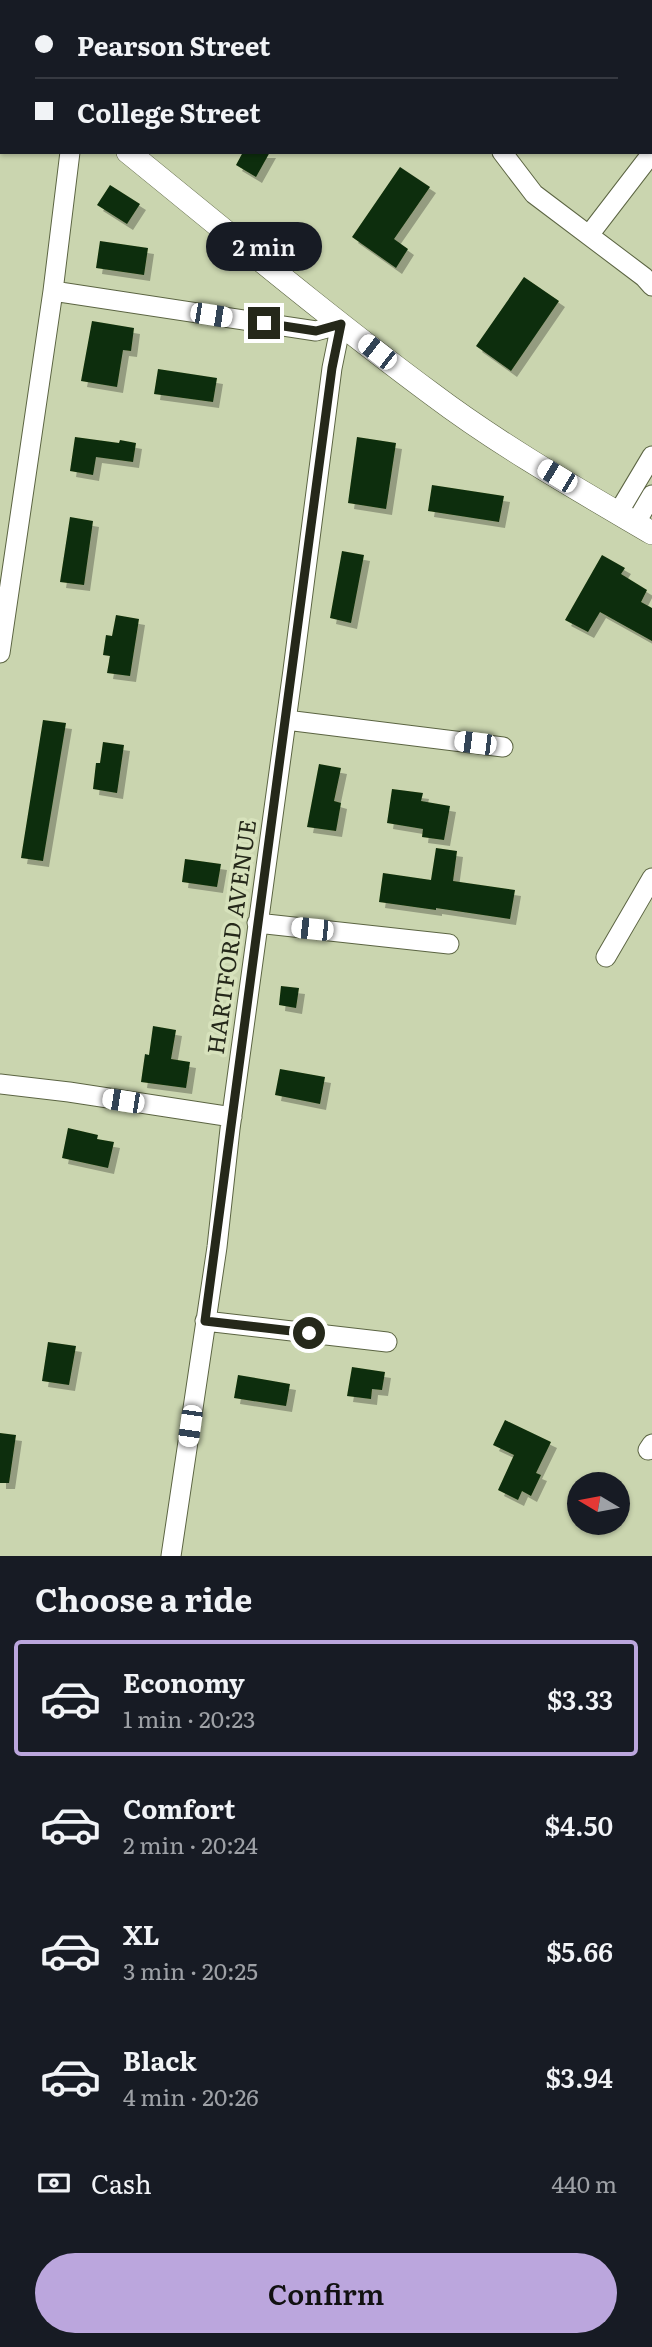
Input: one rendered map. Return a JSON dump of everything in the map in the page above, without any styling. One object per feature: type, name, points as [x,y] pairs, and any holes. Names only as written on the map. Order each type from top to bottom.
[{"type":"street","points":[[0,653],[53,290],[69,154]]},
{"type":"street","points":[[130,154],[433,395],[496,439],[635,523]]},
{"type":"street","points":[[504,154],[534,194],[644,277],[652,286]]},
{"type":"street","points":[[589,235],[651,154]]},
{"type":"street","points":[[53,290],[316,331],[341,324]]},
{"type":"street","name":"HARTFORD AVENUE","points":[[171,1556],[205,1321],[332,368],[341,324]]},
{"type":"street","points":[[635,523],[652,456]]},
{"type":"street","points":[[635,523],[652,495]]},
{"type":"street","points":[[286,720],[503,747]]},
{"type":"street","points":[[606,957],[652,878]]},
{"type":"street","points":[[257,923],[449,944]]},
{"type":"street","points":[[0,1084],[232,1117]]},
{"type":"street","points":[[205,1321],[387,1342]]},
{"type":"building","points":[[242,154],[269,154],[256,177],[236,165]]},
{"type":"building","points":[[400,167],[430,187],[394,239],[408,249],[396,268],[352,237]]},
{"type":"building","points":[[110,185],[140,204],[127,224],[97,205]]},
{"type":"building","points":[[100,241],[148,248],[144,275],[96,268]]},
{"type":"building","points":[[524,277],[559,301],[511,371],[476,346]]},
{"type":"building","points":[[92,321],[134,328],[131,351],[123,350],[117,387],[81,381]]},
{"type":"building","points":[[158,369],[217,378],[213,402],[154,394]]},
{"type":"building","points":[[75,437],[136,443],[133,462],[96,457],[93,475],[70,471]]},
{"type":"building","points":[[357,437],[396,443],[386,509],[348,503]]},
{"type":"building","points":[[432,485],[504,496],[499,522],[428,511]]},
{"type":"building","points":[[70,517],[93,521],[84,585],[60,582]]},
{"type":"building","points":[[342,551],[364,555],[351,623],[330,618]]},
{"type":"building","points":[[602,555],[625,568],[621,574],[647,590],[641,602],[652,608],[652,641],[600,612],[588,632],[565,620]]},
{"type":"building","points":[[116,615],[139,619],[130,676],[107,673],[110,656],[103,655],[106,635],[112,636]]},
{"type":"building","points":[[43,720],[66,723],[43,861],[21,858]]},
{"type":"building","points":[[103,742],[124,745],[117,793],[93,789],[96,763],[100,763]]},
{"type":"building","points":[[319,764],[341,768],[334,801],[341,803],[336,831],[307,827]]},
{"type":"building","points":[[392,789],[423,793],[421,801],[450,806],[444,840],[422,837],[423,829],[387,823]]},
{"type":"building","points":[[436,848],[457,851],[453,881],[515,890],[510,919],[379,902],[383,873],[431,880]]},
{"type":"building","points":[[185,859],[221,864],[217,887],[182,882]]},
{"type":"building","points":[[281,986],[299,988],[296,1008],[279,1005]]},
{"type":"building","points":[[153,1026],[176,1030],[171,1059],[190,1062],[186,1088],[141,1082],[145,1054],[149,1055]]},
{"type":"building","points":[[280,1069],[325,1077],[320,1104],[275,1095]]},
{"type":"building","points":[[68,1128],[114,1142],[108,1168],[62,1158]]},
{"type":"building","points":[[48,1342],[76,1346],[69,1385],[42,1381]]},
{"type":"building","points":[[352,1367],[385,1372],[382,1390],[372,1389],[371,1399],[347,1396]]},
{"type":"building","points":[[238,1375],[290,1384],[286,1406],[234,1398]]},
{"type":"building","points":[[505,1420],[551,1442],[536,1473],[541,1475],[531,1496],[522,1491],[518,1500],[498,1490],[514,1455],[493,1445]]},
{"type":"building","points":[[0,1433],[16,1435],[9,1483],[0,1483]]},
{"type":"route","points":[[264,323],[316,331],[341,324],[332,368],[230,1129],[217,1247],[205,1321],[309,1333]]}]
